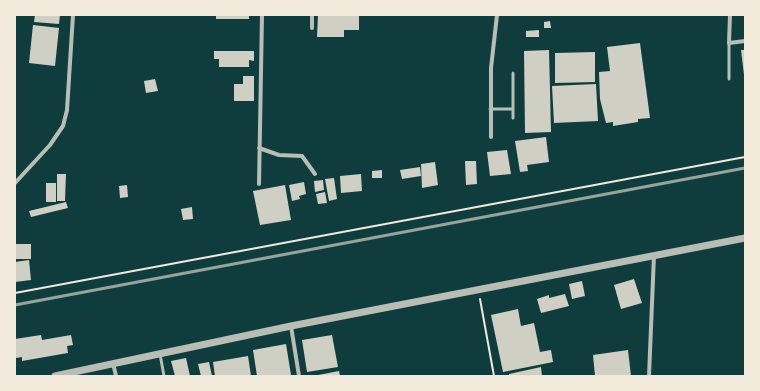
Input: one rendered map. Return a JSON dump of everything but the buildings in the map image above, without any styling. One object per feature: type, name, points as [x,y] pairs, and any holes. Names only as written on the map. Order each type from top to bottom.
[{"type":"street","points":[[15,183],[50,145],[63,126],[67,110],[73,15]]},
{"type":"street","points":[[259,184],[262,15]]},
{"type":"street","points":[[312,15],[312,28]]},
{"type":"street","points":[[491,136],[490,68],[497,15]]},
{"type":"street","points":[[730,15],[729,43],[745,41]]},
{"type":"street","points":[[260,148],[279,155],[302,156],[316,174]]},
{"type":"street","points":[[55,376],[291,326],[745,238]]},
{"type":"street","points":[[649,376],[654,255]]},
{"type":"street","points":[[291,326],[299,376]]},
{"type":"street","points":[[113,363],[116,376]]},
{"type":"lane","points":[[729,43],[729,79]]},
{"type":"lane","points":[[513,73],[513,118]]},
{"type":"lane","points":[[490,109],[513,109]]},
{"type":"lane","points":[[160,354],[164,376]]},
{"type":"path","points":[[15,294],[745,157]]},
{"type":"path","points":[[478,290],[494,376]]},
{"type":"railway","points":[[15,305],[745,168]]}]
